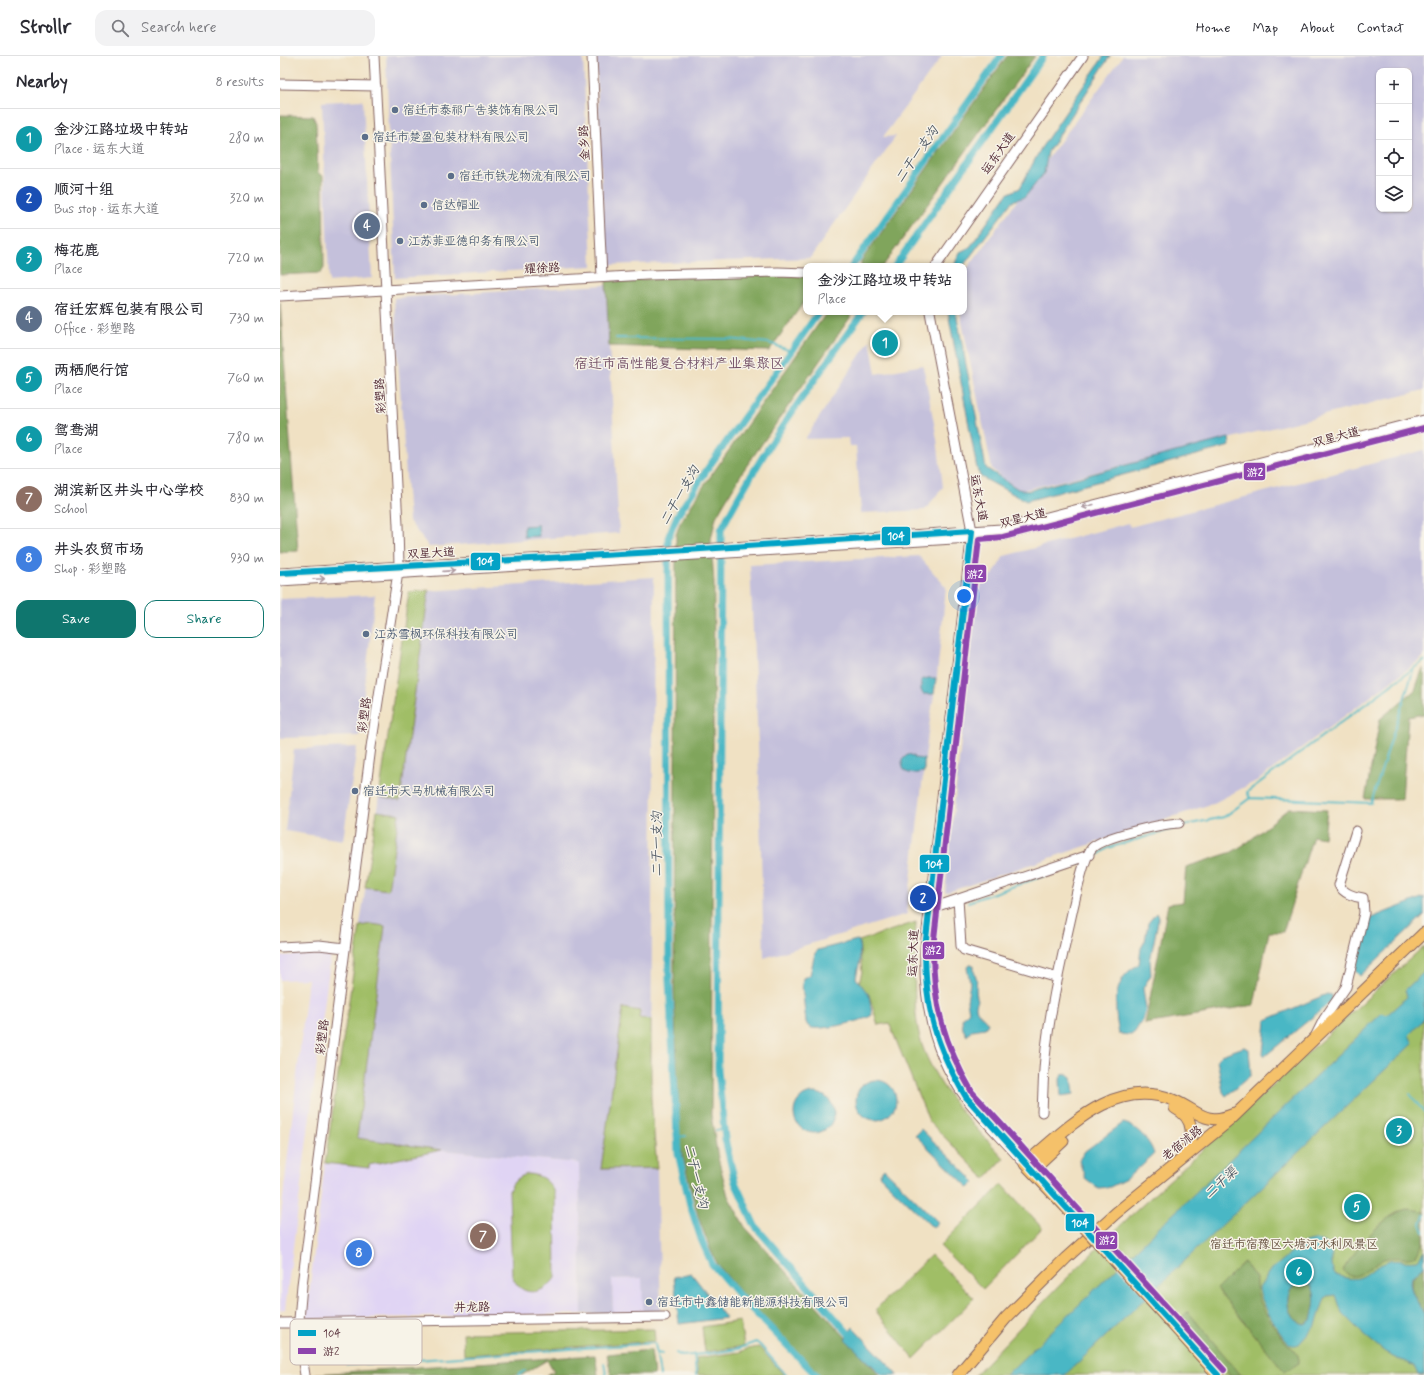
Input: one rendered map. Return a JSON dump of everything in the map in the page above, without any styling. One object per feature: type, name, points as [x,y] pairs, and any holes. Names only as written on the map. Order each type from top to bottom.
[{"type":"main road","name":"老宿沭路","points":[[958,1375],[1006,1318],[1066,1258],[1116,1213],[1240,1111],[1424,933]]},
{"type":"main road","points":[[1028,1167],[1090,1111],[1116,1098],[1144,1094],[1166,1098],[1213,1119],[1223,1118],[1240,1111]]},
{"type":"main road","points":[[1028,1167],[1092,1116],[1117,1104],[1137,1101],[1165,1104],[1180,1111],[1188,1118],[1191,1125],[1191,1139],[1187,1150],[1177,1163]]},
{"type":"main road","name":"运东大道","points":[[1028,1167],[1218,1375]]},
{"type":"street","name":"彩塑路","points":[[299,1319],[302,1285],[345,948],[373,736],[398,570],[374,56]]},
{"type":"street","name":"金乡路","points":[[592,56],[602,277]]},
{"type":"street","name":"运东大道","points":[[938,263],[1083,56]]},
{"type":"street","points":[[280,84],[376,86]]},
{"type":"street","name":"耀徐路","points":[[280,296],[602,277],[727,272],[803,273]]},
{"type":"street","name":"运东大道","points":[[931,315],[971,535],[924,948],[924,982],[926,1000],[935,1038],[952,1076],[966,1097],[1028,1167]]},
{"type":"street","name":"双星大道","points":[[971,535],[1001,529],[1424,420]]},
{"type":"street","name":"双星大道","points":[[280,573],[398,570],[971,535],[1002,536],[1424,426]]},
{"type":"street","name":"双星大道","points":[[280,581],[398,570]]},
{"type":"street","points":[[1042,1112],[1045,1058],[1058,978],[1078,887],[1090,850],[1100,843],[1141,829],[1161,824],[1179,823]]},
{"type":"street","points":[[1314,1040],[1324,1019],[1346,987],[1364,913],[1363,898],[1356,898],[1341,889],[1339,885],[1356,831]]},
{"type":"street","points":[[929,909],[1089,855]]},
{"type":"street","points":[[958,899],[961,946],[969,954],[1058,978]]},
{"type":"street","points":[[280,948],[319,945],[345,948]]},
{"type":"street","name":"井龙路","points":[[422,1320],[665,1317]]},
{"type":"street","name":"井龙路","points":[[280,1323],[290,1322]]},
{"type":"street","name":"彩塑路","points":[[303,1365],[305,1375]]},
{"type":"shaded area","points":[[386,56],[583,56],[592,266],[395,278]]},
{"type":"shaded area","points":[[596,56],[942,56],[883,137],[896,136],[810,258],[605,265]]},
{"type":"shaded area","points":[[1123,56],[1424,56],[1424,390],[1016,492],[992,469],[961,315],[967,315],[967,269]]},
{"type":"shaded area","points":[[363,100],[372,278],[329,282],[322,102]]},
{"type":"shaded area","points":[[606,285],[619,533],[429,547],[409,521],[394,298]]},
{"type":"shaded area","points":[[870,340],[876,374],[923,365],[937,439],[943,487],[925,510],[861,513],[856,446],[849,446],[848,438],[805,439]]},
{"type":"shaded area","points":[[1424,450],[1424,657],[1258,780],[1214,803],[945,893],[978,581],[993,575],[1004,556],[1129,523],[1130,527]]},
{"type":"shaded area","points":[[919,556],[946,587],[937,676],[928,733],[907,914],[764,958],[758,744],[750,565]]},
{"type":"shaded area","points":[[654,577],[651,1099],[657,1168],[661,1312],[643,1312],[642,1278],[612,1279],[613,1313],[582,1314],[579,1163],[442,1150],[369,1165],[369,1168],[325,1163],[409,592]]},
{"type":"shaded area","points":[[375,595],[359,736],[280,738],[280,599]]},
{"type":"shaded area","points":[[357,747],[343,840],[285,831],[294,749]]},
{"type":"shaded area","points":[[331,953],[285,1309],[280,1311],[280,1225],[308,979],[280,980],[280,956]]},
{"type":"shaded area","points":[[442,1150],[579,1163],[582,1314],[306,1319],[325,1163],[368,1168],[368,1165]]},
{"type":"shaded area","points":[[643,1278],[643,1312],[613,1313],[612,1279]]},
{"type":"green space","points":[[1007,56],[1035,56],[885,263],[861,263]]},
{"type":"green space","points":[[280,115],[313,116],[316,123],[318,173],[323,176],[324,268],[321,273],[280,275]]},
{"type":"green space","points":[[734,275],[803,276],[803,303],[769,351],[609,346],[606,281]]},
{"type":"green space","points":[[280,302],[298,551],[280,552]]},
{"type":"green space","points":[[825,315],[852,315],[743,471],[716,517],[711,539],[714,584],[711,1115],[718,1158],[728,1196],[745,1227],[880,1375],[819,1375],[741,1293],[718,1265],[711,1251],[699,1219],[680,1146],[674,992],[676,535],[680,523],[705,484]]},
{"type":"green space","points":[[429,590],[400,801],[379,797],[409,592]]},
{"type":"green space","points":[[1424,668],[1424,714],[1408,717],[1402,799],[1365,799],[1380,719],[1415,690]]},
{"type":"green space","points":[[1289,808],[1327,810],[1324,838],[1313,836],[1283,932],[1269,932],[1254,1005],[1145,1024],[1168,904],[1183,902],[1186,867],[1232,852],[1248,842]]},
{"type":"green space","points":[[377,811],[399,814],[388,890],[365,887]]},
{"type":"green space","points":[[916,922],[915,1001],[916,1017],[922,1045],[937,1077],[957,1106],[1004,1158],[985,1179],[929,1121],[889,1023],[878,1025],[869,995],[859,983],[862,972],[859,941]]},
{"type":"green space","points":[[371,924],[385,926],[357,1138],[442,1150],[369,1165],[369,1168],[325,1163],[360,926]]},
{"type":"green space","name":"宿迁市宿豫区六塘河水利风景区","points":[[1424,946],[1424,1375],[975,1375],[1058,1287],[1124,1222]]},
{"type":"green space","points":[[623,1008],[640,1011],[639,1018],[651,1020],[651,1099],[657,1168],[601,1169]]},
{"type":"green space","points":[[528,1174],[538,1176],[546,1180],[555,1196],[556,1277],[545,1288],[532,1292],[521,1288],[516,1283],[512,1275],[509,1191],[516,1180]]},
{"type":"green space","points":[[1002,1184],[1042,1228],[983,1289],[940,1246]]},
{"type":"green space","points":[[1407,1209],[1424,1211],[1424,1242],[1416,1256],[1408,1258],[1384,1259],[1354,1276],[1351,1276],[1343,1270],[1362,1243],[1379,1225],[1398,1212]]},
{"type":"green space","points":[[931,1255],[974,1298],[914,1359],[875,1310]]},
{"type":"green space","points":[[1244,1262],[1256,1278],[1256,1286],[1260,1302],[1273,1326],[1298,1355],[1299,1363],[1285,1372],[1217,1289]]},
{"type":"green space","points":[[1424,1266],[1424,1314],[1413,1295],[1411,1283],[1417,1272]]},
{"type":"green space","points":[[1299,1283],[1311,1284],[1315,1297],[1311,1320],[1305,1324],[1294,1318],[1288,1306],[1289,1292]]},
{"type":"green space","points":[[1187,1312],[1241,1375],[1230,1375],[1180,1319]]},
{"type":"green space","points":[[740,1321],[744,1346],[705,1352],[702,1327]]},
{"type":"green space","points":[[654,1329],[655,1341],[464,1355],[463,1333]]},
{"type":"green space","points":[[759,1347],[784,1375],[698,1375],[696,1358],[740,1352]]},
{"type":"green space","points":[[651,1350],[654,1375],[611,1375],[607,1354]]},
{"type":"green space","points":[[595,1355],[598,1375],[547,1375],[554,1371],[547,1360],[522,1375],[316,1374]]},
{"type":"water","points":[[1104,56],[1110,56],[1048,152],[1044,173],[1025,197],[1015,200],[1010,204],[965,263],[955,263],[960,252],[970,247],[1007,194],[1020,188],[1041,148]]},
{"type":"water","points":[[949,315],[957,315],[986,468],[1018,489],[1027,491],[1229,438],[1230,446],[1026,501],[981,477],[977,469]]},
{"type":"water","points":[[538,525],[539,536],[524,537],[524,526]]},
{"type":"water","points":[[936,678],[934,694],[923,694],[921,690],[921,680]]},
{"type":"water","points":[[908,754],[914,756],[914,758],[924,759],[924,772],[908,773],[904,769],[902,760]]},
{"type":"water","points":[[1424,897],[1424,915],[1360,976],[1355,971],[1366,920]]},
{"type":"water","points":[[1156,913],[1159,916],[1150,961],[1151,975],[1143,988],[1146,1009],[1144,1017],[1135,1032],[1131,1035],[1119,1034],[1116,1018],[1117,993],[1124,977],[1129,971],[1139,964],[1141,948],[1145,941],[1148,923]]},
{"type":"water","points":[[857,940],[859,941],[860,960],[856,978],[869,995],[872,1015],[862,1020],[825,1028],[810,1027],[806,1022],[802,985],[803,978],[810,975],[815,953],[818,950]]},
{"type":"water","points":[[969,965],[974,965],[978,1000],[976,1008],[988,1024],[985,1028],[972,1030],[967,1036],[963,1029],[962,1019],[969,1011],[967,1001],[970,983],[967,967]]},
{"type":"water","name":"二干渠","points":[[1424,972],[1424,1019],[1409,1035],[1413,1043],[1065,1375],[1006,1375],[1382,1013],[1387,1015],[1407,997],[1405,990]]},
{"type":"water","points":[[1327,994],[1332,995],[1332,1001],[1265,1056],[1263,1054],[1266,1020]]},
{"type":"water","points":[[1244,1047],[1249,1049],[1251,1075],[1226,1096],[1223,1092],[1217,1059],[1221,1055]]},
{"type":"water","points":[[1068,1074],[1072,1077],[1074,1094],[1061,1096],[1060,1079],[1062,1075]]},
{"type":"water","points":[[880,1080],[887,1083],[893,1089],[896,1100],[895,1108],[887,1117],[880,1120],[872,1120],[865,1117],[857,1108],[856,1096],[859,1089],[868,1081]]},
{"type":"water","points":[[818,1093],[825,1096],[831,1102],[834,1113],[833,1121],[825,1130],[818,1133],[810,1133],[803,1130],[795,1121],[794,1109],[797,1102],[806,1094]]},
{"type":"water","points":[[1123,1123],[1133,1127],[1146,1139],[1154,1154],[1126,1179],[1110,1187],[1098,1188],[1085,1178],[1079,1160],[1085,1151]]},
{"type":"water","points":[[921,1129],[975,1182],[969,1188],[915,1135]]},
{"type":"water","points":[[884,1169],[938,1222],[933,1228],[879,1175]]},
{"type":"water","points":[[1314,1240],[1328,1245],[1332,1254],[1332,1265],[1335,1275],[1353,1279],[1363,1276],[1390,1261],[1415,1261],[1419,1259],[1424,1251],[1424,1266],[1412,1277],[1410,1283],[1412,1292],[1424,1314],[1424,1375],[1418,1375],[1414,1366],[1385,1352],[1363,1334],[1342,1313],[1336,1295],[1327,1296],[1325,1298],[1316,1325],[1299,1344],[1292,1345],[1286,1340],[1266,1309],[1259,1288],[1272,1269],[1305,1242]],"holes":[[[1299,1283],[1310,1284],[1315,1297],[1314,1306],[1311,1320],[1305,1324],[1294,1318],[1288,1306],[1288,1299],[1289,1292],[1293,1287]]]},
{"type":"water","points":[[691,1273],[726,1318],[679,1324],[674,1277]]},
{"type":"water","points":[[853,1327],[898,1375],[882,1375],[845,1339]]},
{"type":"pier","points":[[1127,1255],[1159,1289],[1148,1299],[1116,1265]]},
{"type":"waterway","name":"二干一支沟","points":[[854,263],[1001,56]]},
{"type":"waterway","points":[[897,263],[1043,56]]},
{"type":"waterway","name":"二干一支沟","points":[[816,1375],[742,1299],[712,1264],[701,1239],[690,1205],[678,1153],[669,980],[668,538],[677,516],[710,465],[817,315]]},
{"type":"waterway","points":[[855,1341],[755,1226],[735,1182],[725,1139],[718,1070],[721,530],[736,501],[788,418],[861,315]]},
{"type":"waterway","points":[[616,338],[728,339],[769,343],[791,351]]},
{"type":"waterway","points":[[1181,826],[1224,817],[1250,798],[1371,803],[1414,668],[1424,661]]},
{"type":"waterway","points":[[1250,798],[1247,792],[1414,668]]},
{"type":"waterway","points":[[1092,859],[1108,848],[1176,828]]},
{"type":"waterway","points":[[1059,870],[1082,862]]},
{"type":"waterway","points":[[968,902],[1049,874]]},
{"type":"waterway","points":[[1410,1094],[1424,1112]]},
{"type":"waterway","points":[[716,1130],[724,1129]]},
{"type":"waterway","name":"二干一支沟","points":[[676,1137],[686,1136]]},
{"type":"waterway","points":[[1424,1214],[1421,1224],[1424,1232]]},
{"type":"waterway","points":[[676,1353],[682,1356],[713,1353],[737,1349],[756,1342],[786,1375]]},
{"type":"waterway","points":[[422,1360],[655,1343],[660,1375]]},
{"type":"waterway","points":[[657,1353],[662,1354]]},
{"type":"waterway","points":[[694,1354],[696,1375]]},
{"type":"waterway","points":[[604,1363],[606,1375]]},
{"type":"waterway","points":[[518,1375],[525,1371]]},
{"type":"transit line","name":"游2","points":[[1224,1370],[972,1092],[962,1074],[947,1040],[935,988],[933,948],[979,539],[1003,537],[1424,428]]},
{"type":"transit line","name":"104","points":[[280,573],[656,552],[972,531],[925,948],[927,989],[934,1026],[939,1043],[955,1078],[966,1097],[1218,1375]]},
{"type":"place","name":"宿迁市泰祁广告装饰有限公司","points":[[395,110]]},
{"type":"place","name":"宿迁市楚盈包装材料有限公司","points":[[365,137]]},
{"type":"place","name":"宿迁市铁龙物流有限公司","points":[[451,176]]},
{"type":"place","name":"信达帽业","points":[[424,205]]},
{"type":"place","name":"宿迁宏辉包装有限公司","points":[[367,226]]},
{"type":"place","name":"江苏菲亚德印务有限公司","points":[[400,241]]},
{"type":"place","name":"金沙江路垃圾中转站","points":[[885,343]]},
{"type":"place","name":"江苏雪枫环保科技有限公司","points":[[366,634]]},
{"type":"place","name":"宿迁市天马机械有限公司","points":[[355,791]]},
{"type":"place","name":"顺河十组","points":[[923,898]]},
{"type":"place","name":"梅花鹿","points":[[1399,1131]]},
{"type":"place","name":"两栖爬行馆","points":[[1357,1207]]},
{"type":"place","name":"湖滨新区井头中心学校","points":[[483,1236]]},
{"type":"place","name":"井头农贸市场","points":[[359,1253]]},
{"type":"place","name":"鸳鸯湖","points":[[1299,1272]]},
{"type":"place","name":"宿迁市中鑫储能新能源科技有限公司","points":[[649,1302]]},
{"type":"district","name":"宿迁市高性能复合材料产业集聚区","points":[[679,363]]}]
